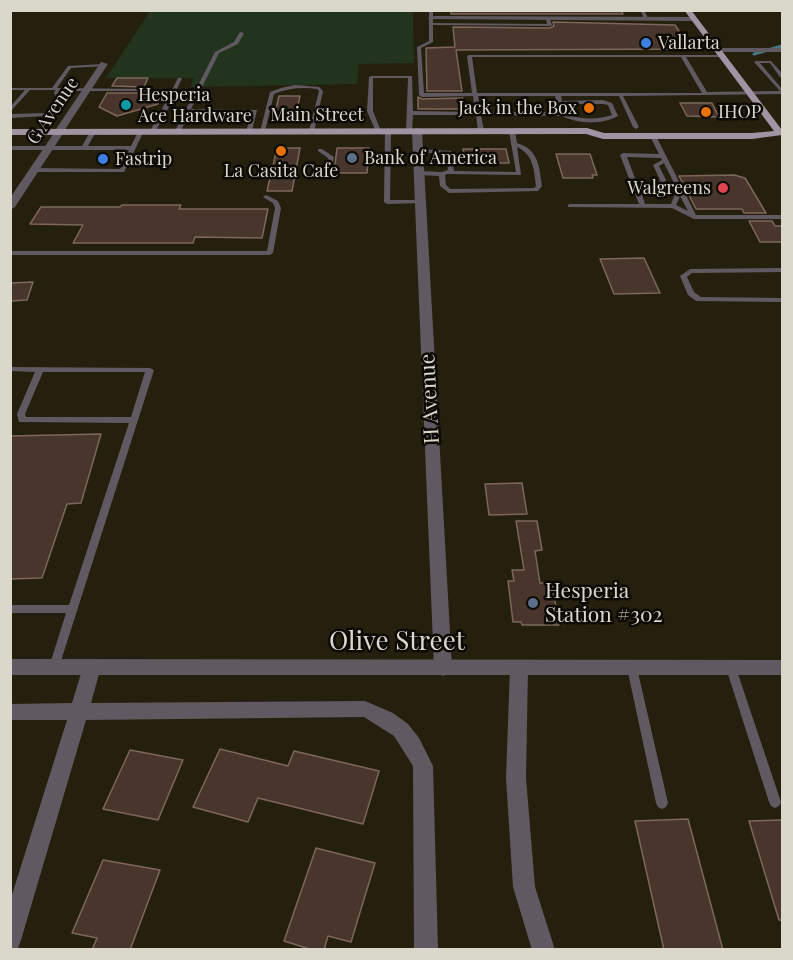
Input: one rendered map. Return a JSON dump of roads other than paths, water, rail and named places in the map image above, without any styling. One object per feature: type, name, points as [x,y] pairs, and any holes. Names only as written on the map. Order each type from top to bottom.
[{"type":"main road","points":[[687,10],[780,133]]},
{"type":"main road","name":"Main Street","points":[[10,132],[587,131],[601,127],[746,127],[780,133]]},
{"type":"main road","name":"Main Street","points":[[587,131],[603,136],[752,136],[780,133]]},
{"type":"street","points":[[430,18],[693,19]]},
{"type":"street","points":[[718,53],[783,50]]},
{"type":"street","name":"G Avenue","points":[[10,207],[104,64]]},
{"type":"street","name":"H Avenue","points":[[413,131],[420,173],[443,668]]},
{"type":"street","name":"Olive Street","points":[[10,666],[783,668]]},
{"type":"street","points":[[10,940],[92,667]]},
{"type":"street","points":[[519,668],[516,778],[524,886],[544,950]]},
{"type":"street","points":[[10,712],[365,709],[394,721],[412,741],[423,766],[426,950]]},
{"type":"lane","points":[[642,10],[646,19]]},
{"type":"lane","points":[[430,18],[431,42],[419,47],[422,95],[621,96],[783,92]]},
{"type":"lane","points":[[178,131],[217,52],[236,43],[242,33]]},
{"type":"lane","points":[[482,131],[469,56],[683,56],[718,53]]},
{"type":"lane","points":[[683,56],[705,94]]},
{"type":"lane","points":[[783,76],[771,62],[756,62],[783,92]]},
{"type":"lane","points":[[10,116],[48,114],[59,99],[56,90],[70,67],[104,64]]},
{"type":"lane","points":[[413,131],[410,113],[410,77],[371,77],[369,111],[383,131],[387,202],[421,202]]},
{"type":"lane","points":[[10,89],[88,89],[169,93],[175,89],[180,79]]},
{"type":"lane","points":[[262,131],[272,93],[288,87],[315,87],[321,92],[312,131]]},
{"type":"lane","points":[[10,111],[29,89]]},
{"type":"lane","points":[[153,131],[172,96],[169,93]]},
{"type":"lane","points":[[558,96],[563,114]]},
{"type":"lane","points":[[621,96],[636,127]]},
{"type":"lane","points":[[410,113],[563,114],[573,118],[605,119],[615,116],[610,104],[603,102],[560,103]]},
{"type":"lane","points":[[188,111],[255,111],[249,131]]},
{"type":"lane","points":[[34,170],[122,171],[141,131]]},
{"type":"lane","points":[[420,173],[519,174],[512,131]]},
{"type":"lane","points":[[84,148],[93,132]]},
{"type":"lane","points":[[653,136],[694,217]]},
{"type":"lane","points":[[418,151],[449,152],[443,186],[449,191],[536,190],[539,186],[532,154],[528,148],[514,144]]},
{"type":"lane","points":[[10,148],[132,148]]},
{"type":"lane","points":[[320,150],[331,157],[328,176]]},
{"type":"lane","points":[[643,206],[623,156],[663,158]]},
{"type":"lane","points":[[637,191],[659,189],[663,180],[656,165],[663,158]]},
{"type":"lane","points":[[673,206],[680,189]]},
{"type":"lane","points":[[10,253],[270,253],[278,208],[276,202],[266,197]]},
{"type":"lane","points":[[570,206],[673,206],[694,217],[783,218]]},
{"type":"lane","points":[[783,270],[690,272],[683,276],[691,293],[699,299],[783,300]]},
{"type":"lane","points":[[10,369],[150,370],[54,667]]},
{"type":"lane","points":[[45,369],[21,414],[22,420],[133,420]]},
{"type":"lane","points":[[10,609],[72,609]]},
{"type":"lane","points":[[632,668],[662,803]]},
{"type":"lane","points":[[731,668],[775,802]]},
{"type":"waterway","points":[[754,54],[782,46]]},
{"type":"place","name":"Vallarta","points":[[646,43]]},
{"type":"place","name":"Hesperia Ace Hardware","points":[[126,105]]},
{"type":"place","name":"Jack in the Box","points":[[589,108]]},
{"type":"place","name":"IHOP","points":[[706,112]]},
{"type":"place","name":"La Casita Cafe","points":[[281,151]]},
{"type":"place","name":"Bank of America","points":[[352,158]]},
{"type":"place","name":"Fastrip","points":[[103,159]]},
{"type":"place","name":"Walgreens","points":[[723,188]]},
{"type":"place","name":"Hesperia Station #302","points":[[533,603]]}]
